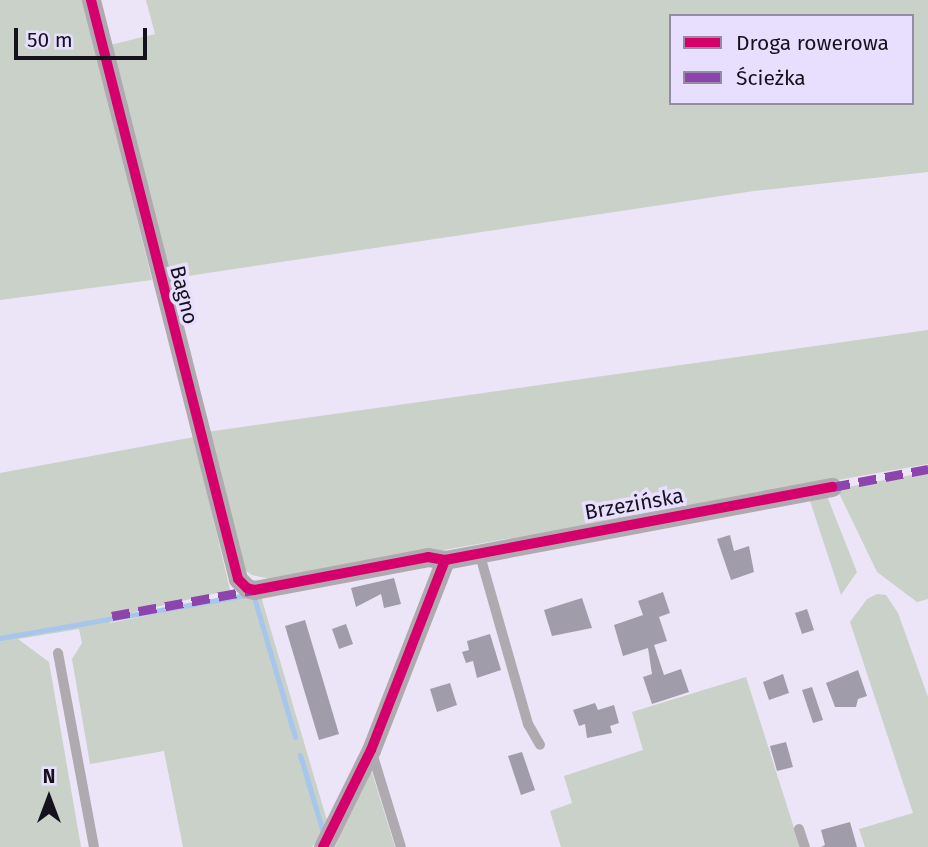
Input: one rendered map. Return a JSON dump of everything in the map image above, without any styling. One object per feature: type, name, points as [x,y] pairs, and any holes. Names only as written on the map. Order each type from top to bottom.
[{"type":"street","name":"Bagno","points":[[91,0],[238,579],[254,590]]},
{"type":"street","name":"Brzezińska","points":[[254,590],[429,557],[444,560],[832,487]]},
{"type":"street","points":[[323,847],[371,750],[444,560]]},
{"type":"lane","points":[[479,552],[528,723],[540,745]]},
{"type":"lane","points":[[58,653],[94,847]]},
{"type":"lane","points":[[371,750],[401,847]]},
{"type":"lane","points":[[799,829],[805,847]]},
{"type":"shaded area","points":[[0,0],[83,0],[152,280],[0,300]]},
{"type":"shaded area","points":[[146,0],[928,0],[928,172],[754,191],[168,279],[110,45],[155,34]]},
{"type":"shaded area","points":[[928,330],[928,464],[276,580],[252,575],[241,567],[207,432]]},
{"type":"shaded area","points":[[194,437],[230,590],[108,618],[110,623],[260,593],[328,824],[312,847],[183,847],[164,751],[90,764],[72,659],[82,643],[79,629],[18,639],[49,662],[81,847],[0,847],[0,473]]},
{"type":"shaded area","points":[[928,472],[928,599],[917,602],[877,572],[837,489]]},
{"type":"shaded area","points":[[825,491],[857,572],[841,595],[808,495]]},
{"type":"shaded area","points":[[877,594],[886,595],[898,613],[928,697],[928,847],[865,847],[859,829],[913,813],[850,622],[867,599]]},
{"type":"shaded area","points":[[746,677],[800,847],[561,847],[550,811],[572,803],[564,776],[643,750],[632,712]]},
{"type":"shaded area","points":[[369,763],[395,847],[335,847]]},
{"type":"building","points":[[730,535],[734,551],[749,546],[754,572],[731,580],[717,539]]},
{"type":"building","points":[[394,578],[401,604],[384,608],[381,594],[356,607],[351,588]]},
{"type":"building","points":[[663,592],[670,613],[659,617],[667,641],[654,645],[664,675],[681,669],[689,692],[652,704],[643,677],[652,674],[648,648],[623,656],[614,625],[643,615],[638,601]]},
{"type":"building","points":[[582,598],[592,628],[552,636],[544,610]]},
{"type":"building","points":[[807,609],[814,630],[802,634],[795,613]]},
{"type":"building","points":[[305,620],[339,734],[319,740],[285,626]]},
{"type":"building","points":[[346,624],[353,644],[339,649],[332,629]]},
{"type":"building","points":[[490,634],[501,670],[477,678],[473,661],[466,663],[462,652],[469,650],[467,641]]},
{"type":"building","points":[[858,670],[867,696],[858,699],[856,707],[835,707],[826,683]]},
{"type":"building","points":[[783,674],[789,693],[769,700],[763,682]]},
{"type":"building","points":[[450,683],[457,705],[437,712],[430,689]]},
{"type":"building","points":[[812,687],[823,720],[813,723],[802,690]]},
{"type":"building","points":[[595,703],[598,710],[614,705],[619,723],[610,726],[612,733],[587,738],[585,724],[579,726],[573,710]]},
{"type":"building","points":[[786,742],[793,767],[777,771],[770,746]]},
{"type":"building","points":[[522,752],[535,790],[521,795],[508,756]]},
{"type":"building","points":[[850,822],[857,847],[821,847],[825,845],[821,830]]},
{"type":"waterway","points":[[0,638],[253,594],[295,737]]},
{"type":"waterway","points":[[300,755],[323,832]]},
{"type":"marked path","points":[[832,487],[928,469]]},
{"type":"marked path","points":[[112,616],[254,590]]},
{"type":"cycle path","points":[[91,0],[238,579],[247,588],[254,590],[428,557],[445,560],[832,487]]},
{"type":"cycle path","points":[[323,847],[371,750],[445,560]]}]
